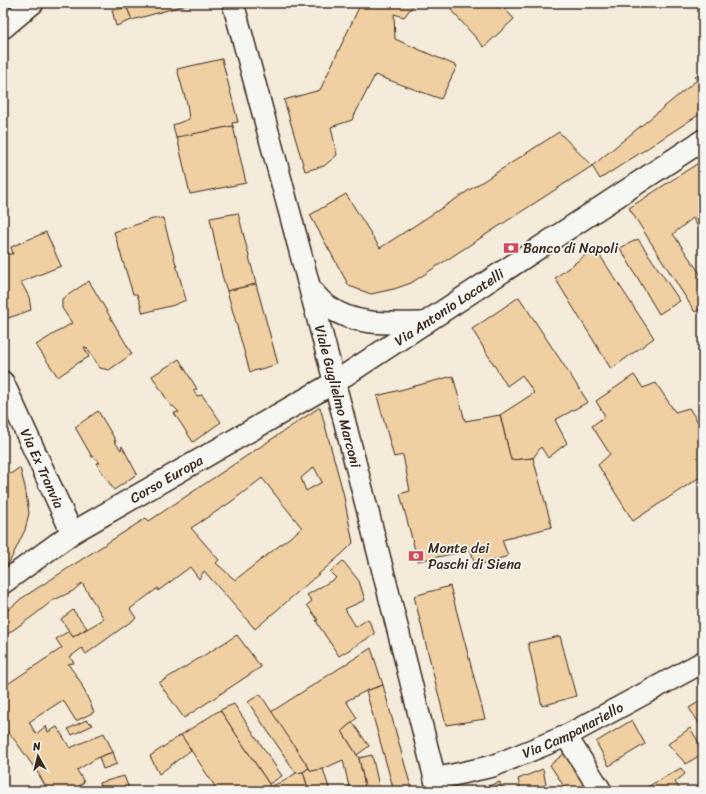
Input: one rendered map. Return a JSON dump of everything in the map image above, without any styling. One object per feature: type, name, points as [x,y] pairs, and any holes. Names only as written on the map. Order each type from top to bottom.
[{"type":"street","points":[[3,28],[34,3]]},
{"type":"street","name":"Viale Guglielmo Marconi","points":[[233,3],[290,208],[436,785]]},
{"type":"street","name":"Via Antonio Locatelli","points":[[335,382],[703,140]]},
{"type":"street","points":[[311,290],[329,307],[349,317],[375,323],[425,323]]},
{"type":"street","name":"Via Ex Tranvia","points":[[3,382],[72,533]]},
{"type":"street","name":"Corso Europa","points":[[3,583],[72,533],[335,382]]},
{"type":"street","name":"Via Campanariello","points":[[436,785],[492,766],[566,736],[703,662]]},
{"type":"street","points":[[566,736],[601,791]]},
{"type":"building","points":[[125,3],[193,3],[132,20]]},
{"type":"building","points":[[361,3],[415,3],[404,17],[394,14],[395,39],[457,66],[441,99],[375,75],[352,120],[331,127],[337,155],[324,166],[305,171],[284,100],[320,90]]},
{"type":"building","points":[[459,3],[500,3],[514,19],[484,47],[451,10]]},
{"type":"building","points":[[127,8],[132,20],[116,26],[112,10]]},
{"type":"building","points":[[222,59],[238,122],[232,123],[233,126],[176,138],[173,125],[189,119],[187,104],[177,69]]},
{"type":"building","points":[[703,72],[703,87],[695,77]]},
{"type":"building","points":[[697,80],[703,88],[703,112],[600,179],[592,166]]},
{"type":"building","points":[[233,126],[246,183],[190,194],[177,137]]},
{"type":"building","points":[[559,132],[592,166],[411,283],[394,289],[371,294],[349,286],[310,215],[346,194],[380,248]]},
{"type":"building","points":[[703,160],[703,234],[694,221],[694,217],[673,234],[703,278],[703,307],[695,312],[629,208]]},
{"type":"building","points":[[238,213],[256,284],[227,291],[222,275],[210,218]]},
{"type":"building","points":[[163,218],[186,300],[174,305],[143,313],[137,294],[133,294],[114,232],[153,219]]},
{"type":"building","points":[[46,232],[61,266],[21,282],[29,297],[31,310],[3,320],[3,244],[8,254],[13,254],[11,247]]},
{"type":"building","points":[[638,239],[680,301],[659,314],[620,248]]},
{"type":"building","points":[[595,248],[654,338],[611,369],[555,278]]},
{"type":"building","points":[[89,281],[132,354],[109,370],[100,368],[86,347],[84,347],[89,357],[58,377],[36,345],[72,323],[62,308],[62,299]]},
{"type":"building","points":[[256,284],[278,364],[250,372],[227,291]]},
{"type":"building","points":[[519,297],[588,402],[555,420],[567,443],[548,458],[541,447],[533,458],[511,460],[500,415],[534,393],[522,375],[507,386],[472,329]]},
{"type":"building","points":[[179,359],[197,389],[193,390],[197,396],[202,395],[221,422],[193,442],[174,413],[179,412],[171,406],[152,376]]},
{"type":"building","points":[[634,375],[643,388],[656,383],[675,412],[689,408],[703,430],[703,475],[633,521],[598,465],[610,454],[592,426],[605,416],[596,401]]},
{"type":"building","points":[[453,376],[465,421],[500,415],[511,460],[533,458],[552,527],[502,540],[508,556],[475,566],[471,550],[418,561],[400,494],[410,491],[403,455],[394,457],[377,396]]},
{"type":"building","points":[[320,407],[343,492],[353,543],[255,629],[204,571],[199,579],[190,567],[158,591],[158,588],[130,609],[136,618],[86,654],[82,648],[70,657],[74,663],[68,664],[80,681],[94,712],[76,721],[63,700],[29,722],[36,734],[46,726],[48,732],[57,727],[70,748],[104,733],[113,752],[99,757],[77,770],[84,782],[79,786],[81,791],[48,791],[38,773],[17,743],[7,731],[3,735],[3,687],[62,648],[56,639],[69,631],[73,637],[104,619],[82,583],[73,591],[52,601],[3,637],[3,614],[22,598],[146,518],[149,521]],"holes":[[[314,467],[322,482],[306,491],[301,478]],[[262,478],[302,528],[235,580],[216,563],[219,560],[191,528],[231,502]]]},
{"type":"building","points":[[98,411],[116,441],[114,441],[121,450],[122,446],[137,474],[114,490],[96,463],[100,463],[92,457],[75,427]]},
{"type":"building","points":[[19,468],[25,487],[29,513],[25,530],[10,561],[3,569],[3,479]]},
{"type":"building","points":[[343,561],[359,581],[365,600],[345,609],[356,627],[368,619],[375,634],[339,656],[319,626],[316,620],[318,620],[307,605],[312,601],[307,595],[336,578],[330,572]]},
{"type":"building","points":[[450,586],[485,719],[446,725],[414,596]]},
{"type":"building","points":[[73,610],[87,628],[73,637],[61,619]]},
{"type":"building","points":[[237,635],[261,667],[184,718],[159,683]]},
{"type":"building","points":[[560,636],[576,696],[542,706],[528,643]]},
{"type":"building","points":[[371,648],[383,685],[366,691],[346,701],[357,718],[342,731],[359,758],[366,791],[350,791],[343,760],[323,769],[311,771],[271,712]]},
{"type":"building","points":[[383,685],[412,791],[394,791],[366,691]]},
{"type":"building","points":[[260,694],[309,768],[303,772],[296,773],[248,702]]},
{"type":"building","points":[[703,699],[703,729],[689,708]]},
{"type":"building","points":[[234,704],[282,776],[269,784],[220,710]]},
{"type":"building","points":[[220,710],[269,784],[269,787],[264,791],[218,791],[181,735]]},
{"type":"building","points":[[86,720],[93,725],[72,735],[68,729]]},
{"type":"building","points":[[632,720],[645,744],[609,766],[596,742]]},
{"type":"building","points":[[352,722],[369,746],[357,755],[342,731]]},
{"type":"building","points":[[690,728],[703,749],[703,753],[686,764],[668,744]]},
{"type":"building","points":[[181,735],[191,750],[159,774],[150,756]]},
{"type":"building","points":[[113,752],[117,764],[103,769],[99,757]]},
{"type":"building","points":[[565,753],[586,789],[583,791],[567,791],[550,765]]},
{"type":"building","points":[[372,755],[380,791],[366,791],[359,758]]},
{"type":"building","points":[[309,768],[311,771],[323,769],[330,791],[309,791],[303,772]]},
{"type":"building","points":[[681,768],[685,774],[675,782],[681,791],[640,791]]},
{"type":"building","points":[[543,769],[546,785],[534,791],[521,791],[518,779]]},
{"type":"building","points":[[303,772],[309,791],[264,791],[296,773]]},
{"type":"building","points":[[124,776],[130,791],[101,791],[99,783]]},
{"type":"building","points":[[500,782],[502,791],[472,791]]},
{"type":"place","name":"Banco di Napoli","points":[[511,248]]},
{"type":"place","name":"Monte dei Paschi di Siena","points":[[416,556]]}]
